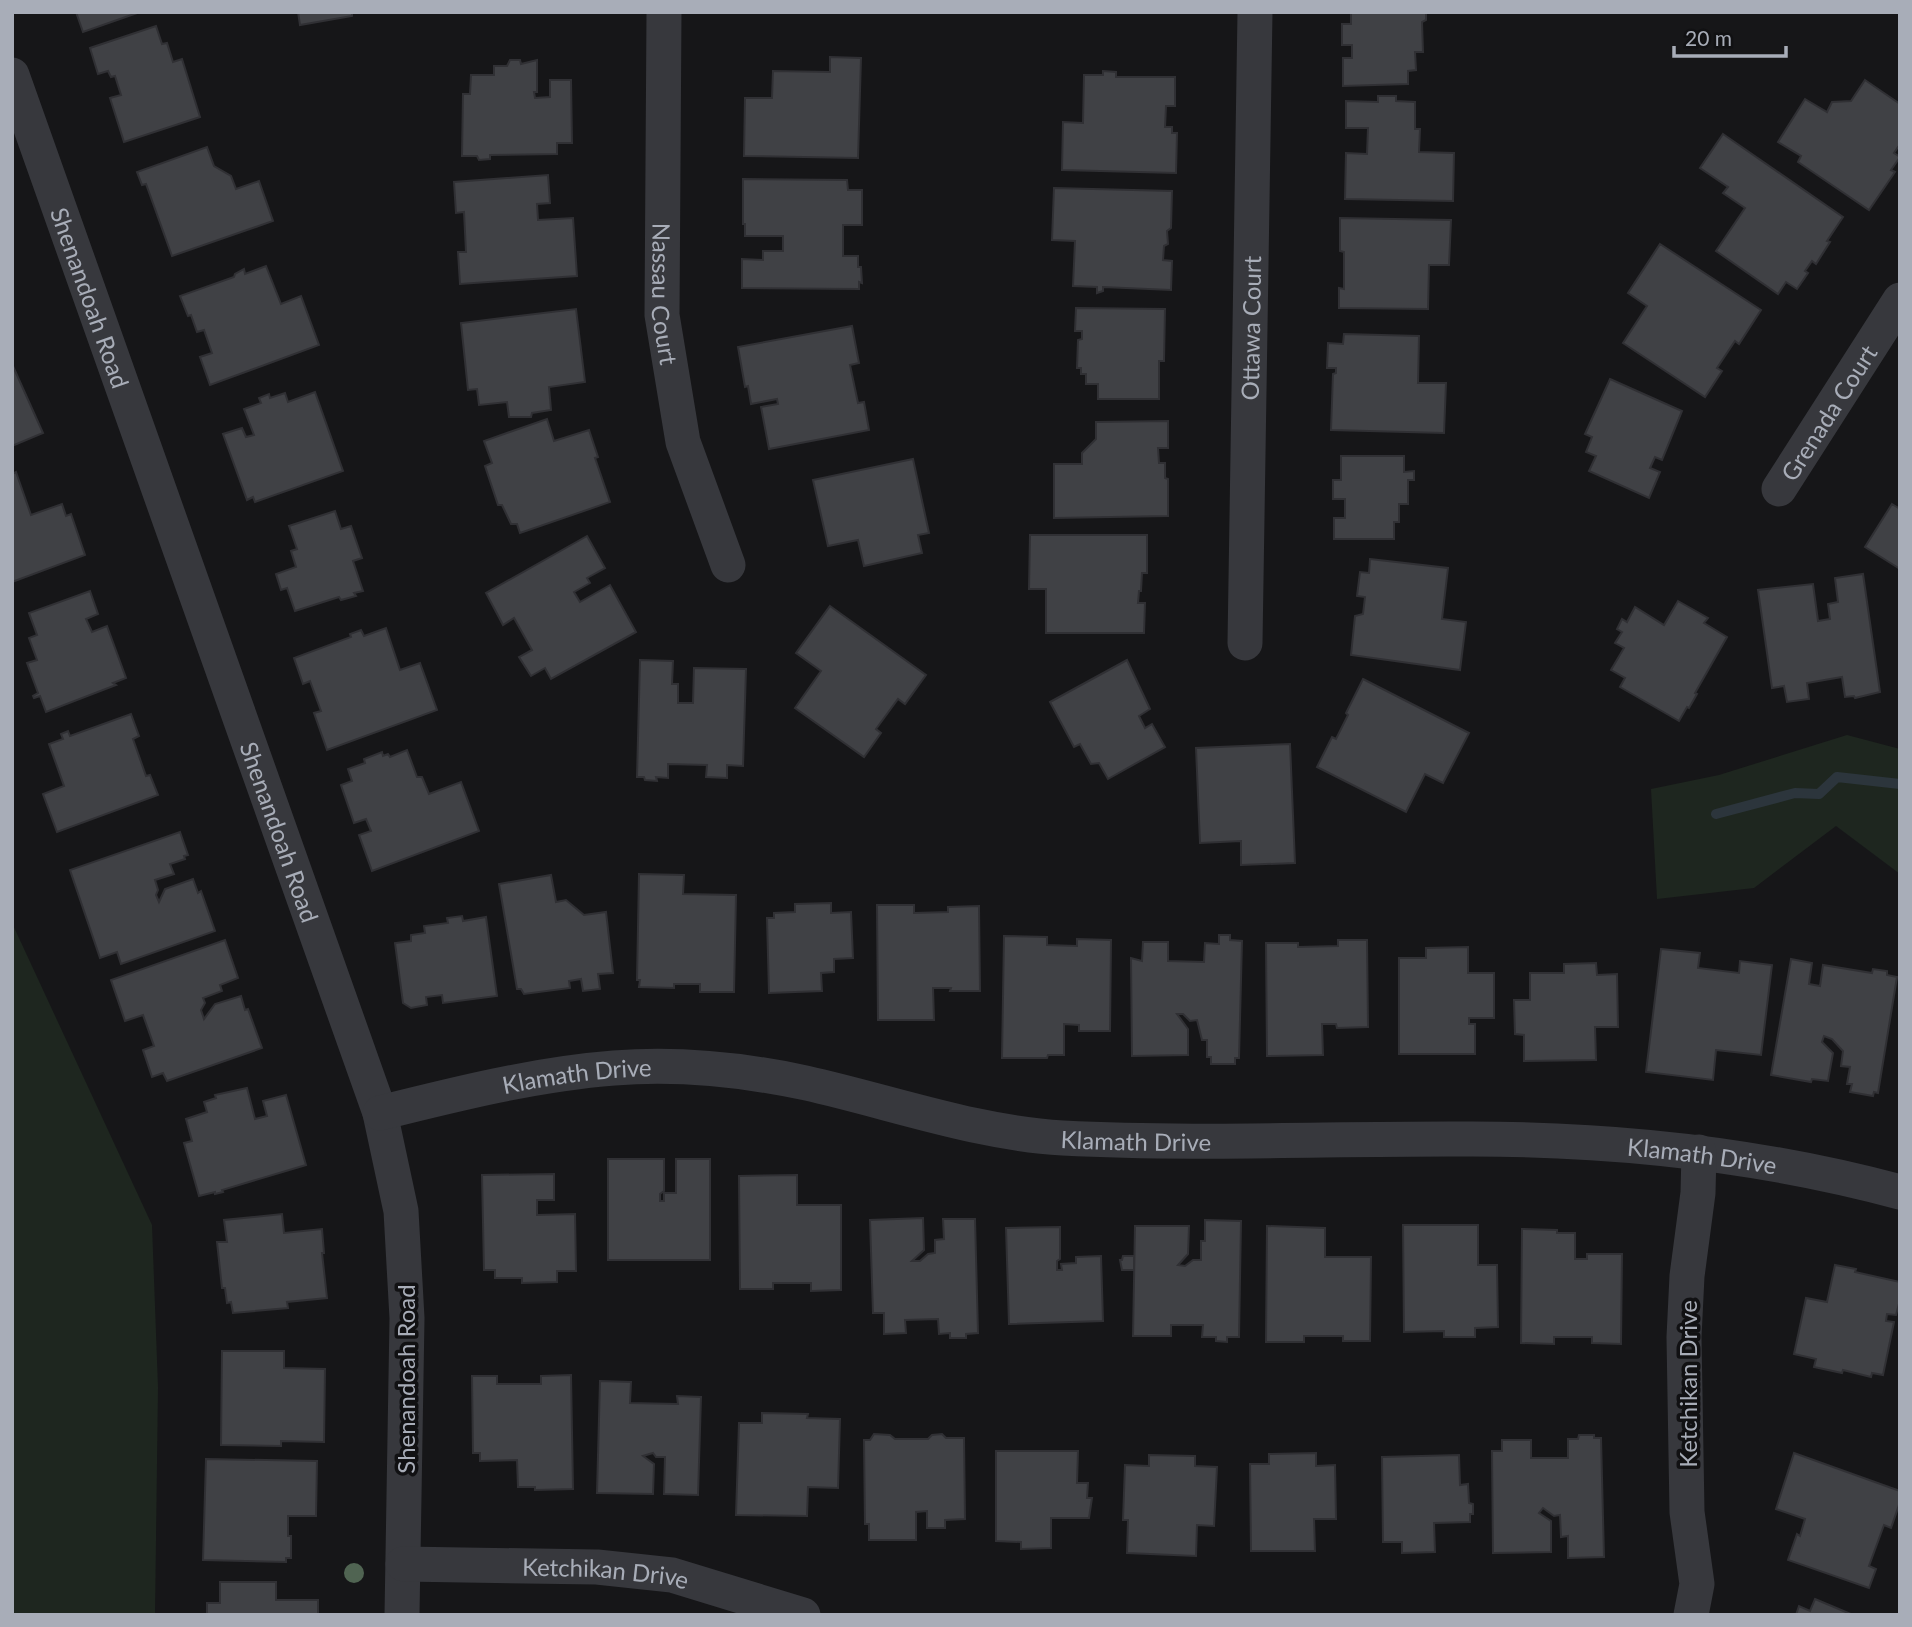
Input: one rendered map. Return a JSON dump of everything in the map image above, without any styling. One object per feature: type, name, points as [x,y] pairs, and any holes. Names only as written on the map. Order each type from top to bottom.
[{"type":"street","name":"Nassau Court","points":[[664,12],[662,315],[683,442],[727,565]]},
{"type":"street","name":"Ottawa Court","points":[[1245,643],[1255,12]]},
{"type":"street","name":"Shenandoah Road","points":[[12,75],[380,1113],[401,1211],[407,1304],[402,1615]]},
{"type":"street","name":"Grenada Court","points":[[1779,489],[1900,300]]},
{"type":"street","name":"Klamath Drive","points":[[380,1113],[527,1080],[615,1068],[705,1068],[803,1082],[970,1124],[1042,1137],[1116,1141],[1476,1139],[1699,1152],[1848,1178],[1900,1192]]},
{"type":"street","name":"Ketchikan Drive","points":[[1691,1615],[1697,1584],[1687,1512],[1684,1337],[1698,1193],[1699,1152]]},
{"type":"street","name":"Ketchikan Drive","points":[[403,1564],[597,1567],[672,1575],[803,1615]]},
{"type":"shaded area","points":[[1847,735],[1900,749],[1900,874],[1836,826],[1754,888],[1657,899],[1651,789],[1719,775]]},
{"type":"shaded area","points":[[12,923],[152,1225],[158,1387],[155,1615],[12,1615]]},
{"type":"building","points":[[76,12],[140,12],[83,32]]},
{"type":"building","points":[[298,12],[352,12],[352,16],[300,25]]},
{"type":"building","points":[[1351,12],[1426,12],[1426,20],[1422,22],[1423,52],[1415,52],[1416,70],[1408,71],[1408,84],[1343,86],[1343,58],[1352,58],[1352,45],[1342,45],[1342,24],[1351,24]]},
{"type":"building","points":[[156,26],[162,44],[167,43],[173,62],[182,59],[200,117],[124,142],[110,98],[121,95],[115,76],[111,77],[108,71],[98,74],[90,48]]},
{"type":"building","points":[[830,57],[861,58],[858,158],[744,156],[745,98],[772,98],[773,71],[830,72]]},
{"type":"building","points":[[510,60],[520,60],[521,64],[537,60],[535,98],[550,97],[550,80],[571,80],[572,143],[557,143],[557,154],[490,155],[490,159],[479,160],[477,156],[462,156],[463,94],[470,94],[471,75],[494,75],[494,66],[507,66]]},
{"type":"building","points":[[1103,71],[1116,72],[1116,77],[1175,77],[1175,106],[1166,106],[1165,127],[1172,127],[1172,133],[1177,133],[1176,173],[1062,170],[1063,122],[1083,123],[1084,75],[1103,75]]},
{"type":"building","points":[[1865,80],[1900,104],[1900,148],[1894,153],[1900,157],[1891,170],[1895,172],[1869,210],[1798,162],[1801,156],[1778,142],[1805,99],[1827,112],[1832,102],[1851,101]]},
{"type":"building","points":[[1378,96],[1396,96],[1396,101],[1415,102],[1415,129],[1420,129],[1419,152],[1454,153],[1453,201],[1345,199],[1346,153],[1367,154],[1368,128],[1346,128],[1346,101],[1378,102]]},
{"type":"building","points":[[1723,134],[1843,217],[1816,264],[1812,261],[1805,271],[1808,273],[1797,289],[1786,282],[1778,294],[1716,251],[1745,208],[1723,193],[1728,187],[1700,168]]},
{"type":"building","points":[[207,147],[214,166],[231,176],[236,189],[259,181],[273,221],[172,256],[146,184],[142,185],[137,172]]},
{"type":"building","points":[[548,175],[550,203],[537,204],[538,220],[573,218],[577,276],[460,284],[458,252],[466,252],[464,212],[456,213],[454,182]]},
{"type":"building","points":[[743,179],[847,180],[848,190],[862,190],[862,225],[843,225],[843,256],[858,256],[862,283],[859,282],[859,289],[742,288],[742,259],[763,260],[763,251],[783,251],[783,236],[745,236]]},
{"type":"building","points":[[1054,188],[1172,191],[1171,228],[1167,231],[1168,244],[1164,246],[1163,260],[1172,261],[1171,290],[1103,287],[1103,291],[1097,293],[1097,287],[1073,286],[1075,241],[1052,240]]},
{"type":"building","points":[[1340,218],[1451,220],[1449,265],[1429,265],[1428,309],[1339,308],[1339,288],[1344,289]]},
{"type":"building","points":[[1660,244],[1761,310],[1739,344],[1735,341],[1717,368],[1722,371],[1705,397],[1623,343],[1647,306],[1628,293]]},
{"type":"building","points":[[266,266],[281,304],[301,296],[319,345],[210,385],[200,357],[212,353],[204,330],[197,332],[180,296],[234,277],[244,269],[245,274]]},
{"type":"building","points":[[1076,308],[1165,309],[1164,361],[1159,361],[1159,399],[1098,399],[1098,384],[1086,384],[1086,374],[1081,374],[1081,368],[1077,368],[1078,340],[1082,339],[1082,331],[1075,331]]},
{"type":"building","points":[[576,309],[585,382],[549,387],[551,410],[532,413],[531,417],[509,417],[507,402],[479,405],[477,389],[468,390],[461,323]]},
{"type":"building","points":[[852,326],[859,363],[850,365],[858,403],[864,402],[869,430],[769,449],[761,407],[778,404],[777,399],[751,404],[738,347]]},
{"type":"building","points":[[1344,334],[1419,336],[1418,383],[1446,383],[1444,433],[1331,430],[1333,374],[1336,373],[1336,368],[1327,368],[1328,343],[1343,344]]},
{"type":"building","points":[[12,364],[43,433],[12,446]]},
{"type":"building","points":[[1610,379],[1682,411],[1662,460],[1655,457],[1650,468],[1660,472],[1649,498],[1589,471],[1596,456],[1586,452],[1592,437],[1585,434]]},
{"type":"building","points":[[315,392],[343,471],[255,502],[253,497],[247,500],[223,434],[242,428],[246,437],[254,435],[244,409],[261,403],[259,398],[285,393],[288,402]]},
{"type":"building","points":[[547,419],[554,441],[589,430],[610,502],[520,533],[517,524],[511,524],[502,505],[498,505],[485,466],[492,463],[484,441]]},
{"type":"building","points":[[1168,421],[1168,448],[1158,448],[1159,463],[1165,463],[1165,478],[1168,479],[1168,516],[1054,518],[1054,464],[1082,464],[1082,453],[1096,439],[1096,422]]},
{"type":"building","points":[[1341,456],[1404,456],[1404,472],[1414,471],[1414,480],[1408,480],[1408,504],[1399,504],[1399,522],[1394,522],[1394,539],[1334,539],[1334,518],[1345,518],[1345,499],[1333,499],[1333,480],[1341,480]]},
{"type":"building","points":[[913,459],[929,533],[918,535],[922,553],[864,566],[858,540],[828,546],[813,480]]},
{"type":"building","points":[[16,472],[31,515],[62,504],[66,516],[71,514],[85,555],[12,582],[12,474]]},
{"type":"building","points":[[1892,504],[1900,509],[1900,569],[1865,547]]},
{"type":"building","points":[[335,511],[341,529],[351,526],[362,558],[353,561],[363,591],[354,593],[356,596],[341,600],[339,597],[295,611],[287,588],[281,590],[276,574],[296,567],[291,551],[297,549],[289,526]]},
{"type":"building","points":[[1030,535],[1147,535],[1147,573],[1142,573],[1138,603],[1145,603],[1144,633],[1046,633],[1046,589],[1029,589]]},
{"type":"building","points":[[587,536],[605,568],[587,578],[590,583],[574,592],[580,602],[610,585],[636,632],[551,679],[545,668],[531,676],[519,657],[532,650],[514,618],[503,625],[486,593]]},
{"type":"building","points":[[1370,559],[1448,568],[1442,619],[1466,622],[1460,670],[1351,655],[1355,616],[1363,614],[1365,597],[1357,596],[1360,572],[1369,573]]},
{"type":"building","points":[[1863,574],[1880,692],[1855,698],[1845,697],[1842,677],[1807,683],[1809,699],[1787,702],[1784,686],[1772,688],[1758,590],[1813,584],[1818,621],[1830,619],[1828,604],[1838,602],[1835,578]]},
{"type":"building","points":[[90,591],[98,614],[86,619],[92,632],[107,626],[126,678],[113,683],[116,685],[46,712],[40,696],[33,696],[38,693],[27,663],[37,660],[29,638],[37,635],[29,613]]},
{"type":"building","points":[[1678,601],[1708,618],[1704,623],[1727,637],[1689,708],[1687,707],[1679,721],[1620,687],[1625,678],[1611,670],[1624,648],[1615,643],[1622,632],[1617,629],[1622,619],[1627,622],[1635,607],[1664,625]]},
{"type":"building","points":[[830,606],[926,675],[905,704],[898,699],[876,729],[881,733],[864,757],[795,708],[821,671],[796,653]]},
{"type":"building","points":[[386,628],[400,670],[420,663],[437,710],[327,750],[314,713],[321,711],[310,681],[303,684],[294,658],[351,637],[350,634],[361,630],[364,636]]},
{"type":"building","points":[[640,660],[673,661],[672,684],[678,684],[678,703],[693,703],[694,668],[746,669],[743,766],[727,765],[727,778],[706,777],[707,765],[668,764],[668,778],[656,777],[657,781],[637,777]]},
{"type":"building","points":[[1127,660],[1150,709],[1139,716],[1145,728],[1152,724],[1165,747],[1108,779],[1099,763],[1091,764],[1080,744],[1074,747],[1050,702]]},
{"type":"building","points":[[1363,679],[1469,733],[1443,783],[1425,774],[1406,812],[1317,767],[1332,737],[1336,739]]},
{"type":"building","points":[[131,714],[139,736],[133,739],[146,776],[150,775],[158,795],[57,832],[43,794],[64,786],[49,744],[63,739],[61,734],[68,731],[70,736]]},
{"type":"building","points":[[1290,744],[1295,863],[1241,865],[1241,841],[1200,843],[1196,748]]},
{"type":"building","points":[[407,750],[417,777],[422,777],[429,794],[461,782],[479,831],[372,871],[359,835],[371,831],[366,819],[354,823],[341,785],[352,781],[348,769],[365,763],[364,759],[382,752],[383,756],[388,754],[390,757]]},
{"type":"building","points":[[180,832],[188,855],[184,856],[185,859],[170,864],[174,874],[155,880],[158,890],[156,895],[159,902],[165,889],[193,879],[198,893],[201,891],[215,931],[121,964],[117,952],[100,958],[70,870]]},
{"type":"building","points":[[639,874],[684,875],[683,894],[736,895],[734,992],[700,992],[700,984],[674,984],[674,988],[639,987]]},
{"type":"building","points":[[551,875],[556,902],[566,900],[584,915],[606,912],[613,973],[598,974],[600,989],[583,991],[581,979],[569,981],[570,988],[524,994],[521,989],[517,989],[499,884]]},
{"type":"building","points":[[831,903],[831,913],[851,912],[853,958],[834,959],[834,972],[821,973],[822,991],[769,993],[767,918],[774,918],[774,913],[795,912],[795,904]]},
{"type":"building","points":[[877,905],[914,905],[914,913],[948,912],[948,907],[979,906],[980,991],[933,988],[934,1020],[878,1020]]},
{"type":"building","points":[[462,916],[463,921],[486,917],[497,996],[443,1003],[442,995],[426,997],[427,1005],[411,1008],[403,1003],[395,943],[411,941],[411,935],[425,933],[424,926],[448,923],[447,918]]},
{"type":"building","points":[[1219,935],[1230,935],[1230,940],[1242,941],[1239,1058],[1235,1058],[1235,1064],[1211,1064],[1211,1057],[1207,1057],[1207,1040],[1202,1040],[1197,1020],[1190,1021],[1183,1014],[1177,1014],[1188,1029],[1188,1055],[1132,1056],[1131,958],[1142,961],[1143,942],[1168,942],[1168,961],[1204,962],[1205,943],[1219,944]]},
{"type":"building","points":[[1004,936],[1047,937],[1047,945],[1077,946],[1077,939],[1111,940],[1110,1031],[1079,1031],[1079,1025],[1064,1024],[1064,1055],[1048,1055],[1047,1058],[1002,1058]]},
{"type":"building","points":[[225,940],[238,978],[220,985],[222,991],[203,998],[205,1003],[201,1010],[204,1019],[215,1004],[241,996],[262,1048],[167,1081],[163,1073],[152,1077],[143,1050],[154,1046],[143,1015],[125,1021],[111,980]]},
{"type":"building","points":[[1338,940],[1367,940],[1368,1027],[1337,1028],[1336,1024],[1322,1024],[1323,1055],[1267,1056],[1266,943],[1298,943],[1298,947],[1338,946]]},
{"type":"building","points":[[1468,947],[1468,973],[1494,973],[1494,1018],[1469,1018],[1469,1024],[1475,1024],[1475,1054],[1399,1054],[1399,958],[1426,958],[1426,948]]},
{"type":"building","points":[[1661,949],[1700,953],[1698,968],[1739,973],[1740,961],[1772,965],[1761,1055],[1716,1050],[1713,1080],[1646,1072]]},
{"type":"building","points":[[1791,959],[1812,963],[1809,984],[1820,986],[1823,965],[1872,973],[1873,969],[1887,971],[1887,975],[1897,977],[1878,1093],[1874,1092],[1873,1096],[1850,1092],[1852,1084],[1847,1084],[1850,1067],[1841,1066],[1843,1051],[1832,1039],[1824,1036],[1822,1042],[1833,1053],[1828,1081],[1812,1079],[1811,1082],[1771,1075]]},
{"type":"building","points":[[1596,963],[1597,975],[1617,974],[1618,1027],[1595,1027],[1596,1060],[1524,1061],[1524,1035],[1515,1034],[1514,1000],[1530,1000],[1530,973],[1564,973],[1564,964]]},
{"type":"building","points":[[247,1088],[255,1119],[267,1116],[263,1101],[286,1095],[306,1165],[222,1190],[223,1192],[199,1196],[184,1143],[192,1141],[186,1119],[207,1112],[204,1102],[216,1098],[215,1095]]},
{"type":"building","points":[[608,1159],[664,1159],[664,1191],[660,1194],[660,1201],[664,1201],[664,1193],[676,1193],[676,1159],[710,1159],[710,1260],[608,1260]]},
{"type":"building","points":[[554,1174],[554,1200],[537,1200],[537,1215],[575,1214],[576,1271],[557,1271],[557,1282],[522,1283],[522,1278],[495,1278],[495,1270],[484,1270],[482,1175]]},
{"type":"building","points":[[797,1175],[797,1205],[841,1205],[841,1290],[811,1291],[811,1283],[773,1283],[773,1289],[740,1289],[739,1176]]},
{"type":"building","points":[[282,1214],[284,1233],[322,1229],[327,1298],[287,1302],[288,1308],[233,1313],[231,1302],[227,1303],[225,1288],[222,1288],[217,1242],[227,1242],[224,1220]]},
{"type":"building","points":[[923,1218],[924,1250],[912,1261],[920,1261],[928,1254],[935,1253],[935,1240],[944,1239],[943,1219],[975,1219],[978,1333],[966,1334],[966,1338],[950,1338],[950,1333],[939,1334],[938,1319],[905,1320],[906,1333],[884,1334],[884,1313],[873,1313],[870,1220]]},
{"type":"building","points":[[1205,1220],[1241,1221],[1239,1337],[1227,1337],[1227,1342],[1216,1341],[1216,1337],[1202,1337],[1203,1325],[1171,1325],[1171,1336],[1133,1336],[1135,1226],[1189,1226],[1188,1254],[1178,1265],[1185,1266],[1193,1260],[1201,1260]]},
{"type":"building","points":[[1403,1225],[1478,1225],[1478,1265],[1497,1265],[1498,1327],[1475,1328],[1475,1337],[1444,1337],[1444,1331],[1404,1332]]},
{"type":"building","points":[[1267,1226],[1325,1228],[1325,1257],[1371,1257],[1370,1341],[1343,1341],[1343,1336],[1304,1336],[1304,1342],[1266,1342]]},
{"type":"building","points":[[1060,1227],[1060,1259],[1057,1261],[1057,1270],[1062,1270],[1061,1264],[1076,1263],[1076,1257],[1101,1256],[1103,1321],[1009,1324],[1006,1228]]},
{"type":"building","points":[[1522,1229],[1575,1233],[1575,1259],[1587,1259],[1587,1254],[1622,1254],[1621,1344],[1592,1343],[1592,1337],[1554,1337],[1554,1344],[1521,1343]]},
{"type":"building","points":[[1123,1256],[1134,1256],[1134,1270],[1122,1270],[1120,1260]]},
{"type":"building","points":[[1835,1265],[1900,1282],[1900,1300],[1896,1315],[1887,1314],[1886,1321],[1894,1322],[1883,1375],[1872,1373],[1871,1377],[1814,1367],[1816,1359],[1794,1354],[1806,1298],[1827,1302]]},
{"type":"building","points":[[222,1351],[284,1351],[284,1368],[325,1369],[324,1442],[281,1441],[281,1446],[221,1445]]},
{"type":"building","points":[[571,1375],[573,1489],[535,1490],[535,1487],[518,1487],[517,1460],[480,1461],[480,1453],[473,1453],[472,1376],[497,1376],[497,1384],[541,1384],[541,1376]]},
{"type":"building","points":[[600,1381],[631,1382],[630,1403],[678,1404],[677,1396],[701,1397],[698,1495],[664,1494],[665,1457],[656,1457],[653,1453],[643,1456],[654,1464],[653,1494],[597,1493]]},
{"type":"building","points":[[762,1413],[808,1414],[807,1418],[840,1419],[838,1488],[808,1487],[807,1516],[736,1515],[739,1423],[762,1423]]},
{"type":"building","points":[[874,1434],[890,1435],[895,1439],[928,1439],[932,1435],[942,1434],[946,1438],[964,1438],[965,1519],[945,1520],[945,1528],[927,1528],[927,1511],[916,1512],[916,1540],[869,1540],[869,1524],[865,1524],[864,1440],[870,1440]]},
{"type":"building","points":[[1579,1435],[1601,1438],[1604,1557],[1568,1558],[1568,1536],[1561,1537],[1560,1515],[1554,1516],[1543,1508],[1539,1513],[1551,1521],[1551,1552],[1493,1553],[1492,1451],[1502,1451],[1502,1440],[1531,1440],[1531,1458],[1568,1458],[1568,1439],[1578,1439]]},
{"type":"building","points":[[996,1451],[1078,1451],[1077,1483],[1088,1483],[1087,1498],[1092,1498],[1089,1518],[1051,1518],[1051,1548],[1021,1549],[1021,1542],[996,1541]]},
{"type":"building","points":[[1316,1453],[1316,1466],[1335,1465],[1336,1519],[1314,1519],[1315,1551],[1251,1551],[1250,1464],[1269,1464],[1269,1454]]},
{"type":"building","points":[[1794,1453],[1900,1491],[1900,1502],[1891,1528],[1884,1525],[1869,1566],[1876,1569],[1869,1588],[1788,1560],[1805,1519],[1776,1509]]},
{"type":"building","points":[[1149,1455],[1195,1456],[1195,1466],[1217,1467],[1214,1526],[1197,1525],[1196,1556],[1127,1553],[1128,1520],[1123,1520],[1125,1465],[1149,1466]]},
{"type":"building","points":[[1459,1455],[1460,1485],[1468,1484],[1469,1503],[1473,1504],[1470,1522],[1434,1523],[1435,1552],[1402,1553],[1402,1542],[1383,1542],[1382,1457]]},
{"type":"building","points":[[206,1459],[317,1461],[316,1516],[288,1516],[291,1558],[286,1558],[286,1562],[203,1560]]},
{"type":"building","points":[[220,1582],[276,1582],[276,1600],[318,1600],[318,1615],[207,1615],[207,1603],[220,1603]]},
{"type":"building","points":[[1815,1599],[1853,1615],[1796,1615],[1799,1606],[1810,1611]]},
{"type":"waterway","points":[[1716,814],[1795,793],[1819,794],[1837,777],[1900,784]]}]
